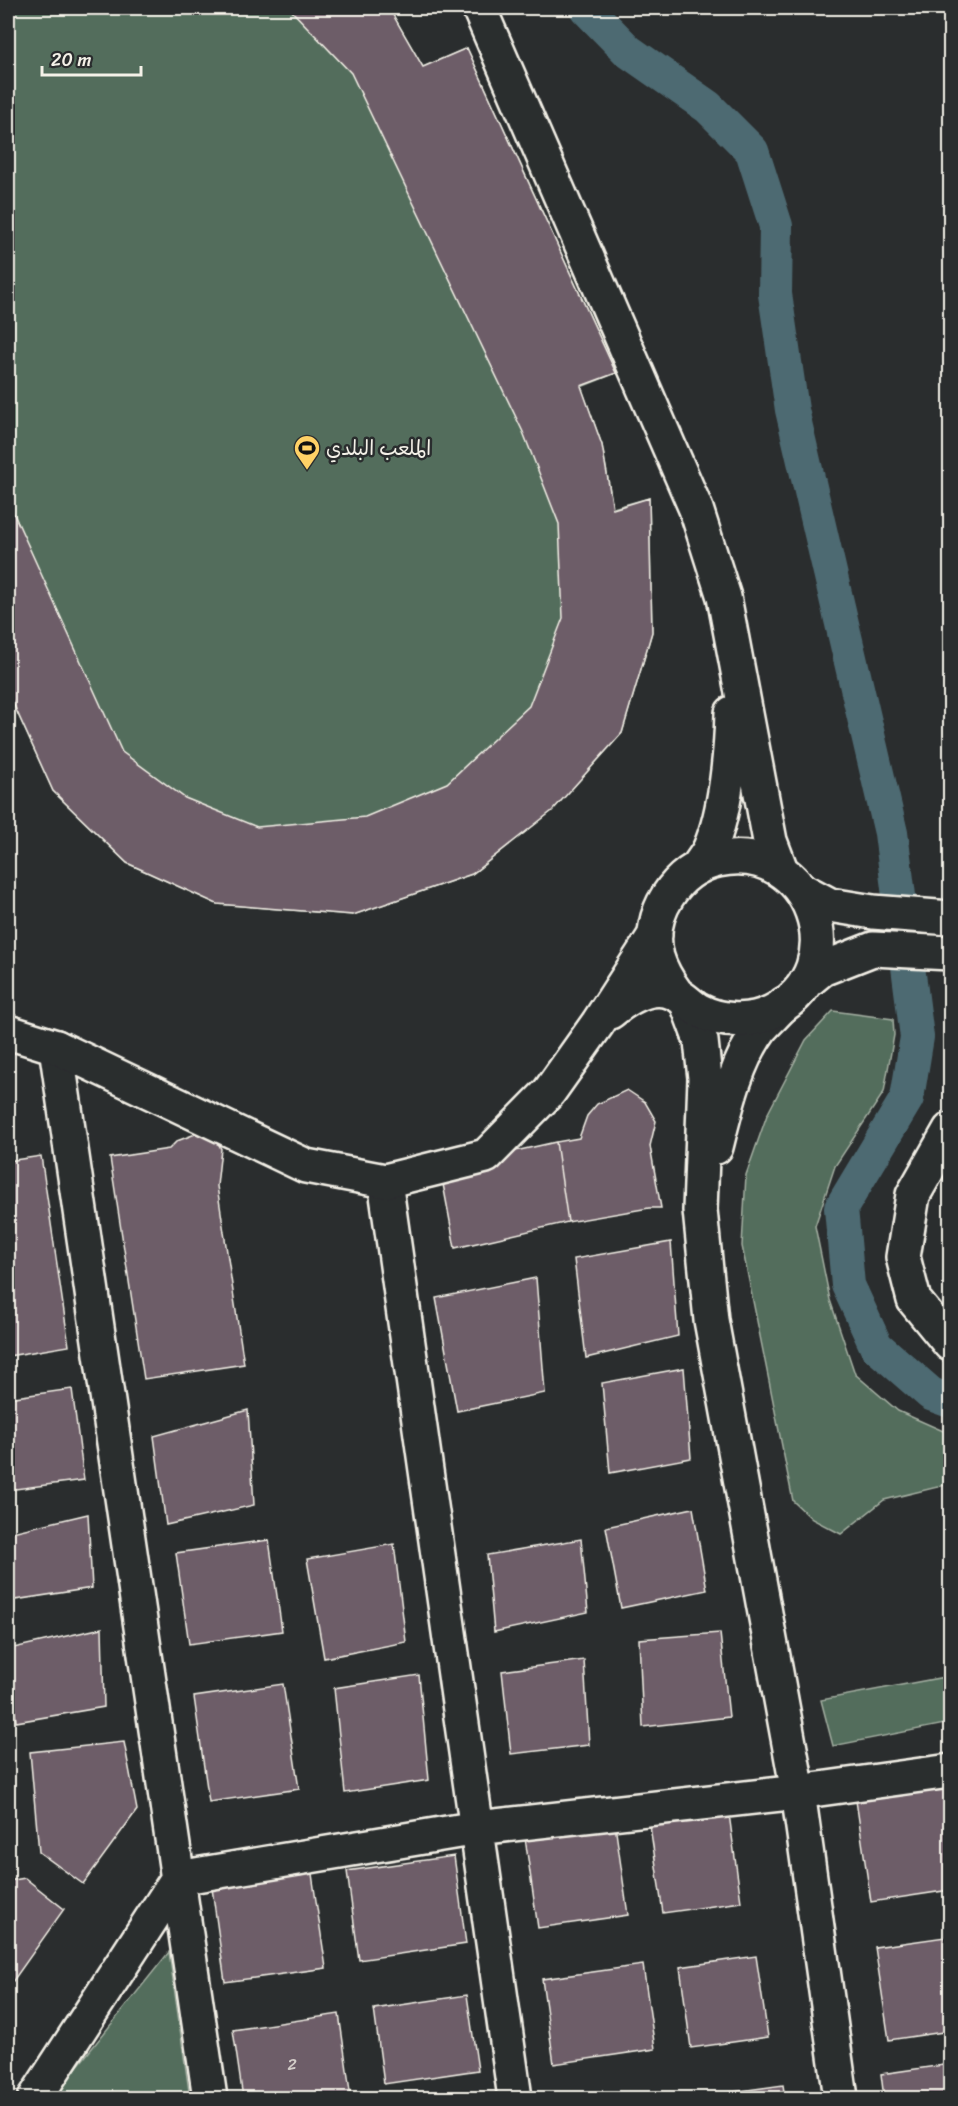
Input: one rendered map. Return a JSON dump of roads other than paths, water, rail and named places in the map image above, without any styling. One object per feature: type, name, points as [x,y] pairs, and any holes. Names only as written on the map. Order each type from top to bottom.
[{"type":"street","points":[[479,8],[696,509],[724,597],[770,841],[791,880],[810,904],[816,920],[818,936],[813,968],[795,994],[765,1015],[743,1020],[713,1017],[681,998],[660,989],[645,991],[620,1004],[598,1023]]},
{"type":"street","points":[[698,868],[710,849],[718,826],[729,763],[734,657]]},
{"type":"street","points":[[841,2098],[798,1792],[711,1320],[700,1210],[705,1078],[701,1041],[681,998],[664,976],[657,956],[655,935],[658,915],[667,896],[681,880],[698,868],[717,860],[733,858],[766,863],[830,905],[873,912],[951,918]]},
{"type":"street","points":[[8,1032],[57,1047],[306,1166],[385,1181],[486,1156],[549,1092],[598,1023],[655,935]]},
{"type":"street","points":[[700,1210],[727,1102],[745,1057],[762,1028],[795,994],[822,969],[873,948],[950,953]]},
{"type":"street","points":[[57,1047],[210,2098]]},
{"type":"street","points":[[951,1130],[913,1195],[903,1257],[914,1300],[951,1344]]},
{"type":"street","points":[[385,1181],[515,2098]]},
{"type":"street","points":[[35,2098],[178,1878],[477,1828],[798,1792],[951,1771]]},
{"type":"waterway","points":[[586,8],[628,51],[708,107],[752,151],[776,226],[775,294],[792,410],[891,833],[917,1037],[907,1098],[841,1208],[848,1285],[876,1346],[931,1394],[950,1401]]},
{"type":"place","name":"الملعب البلدي","points":[[307,471]]}]
